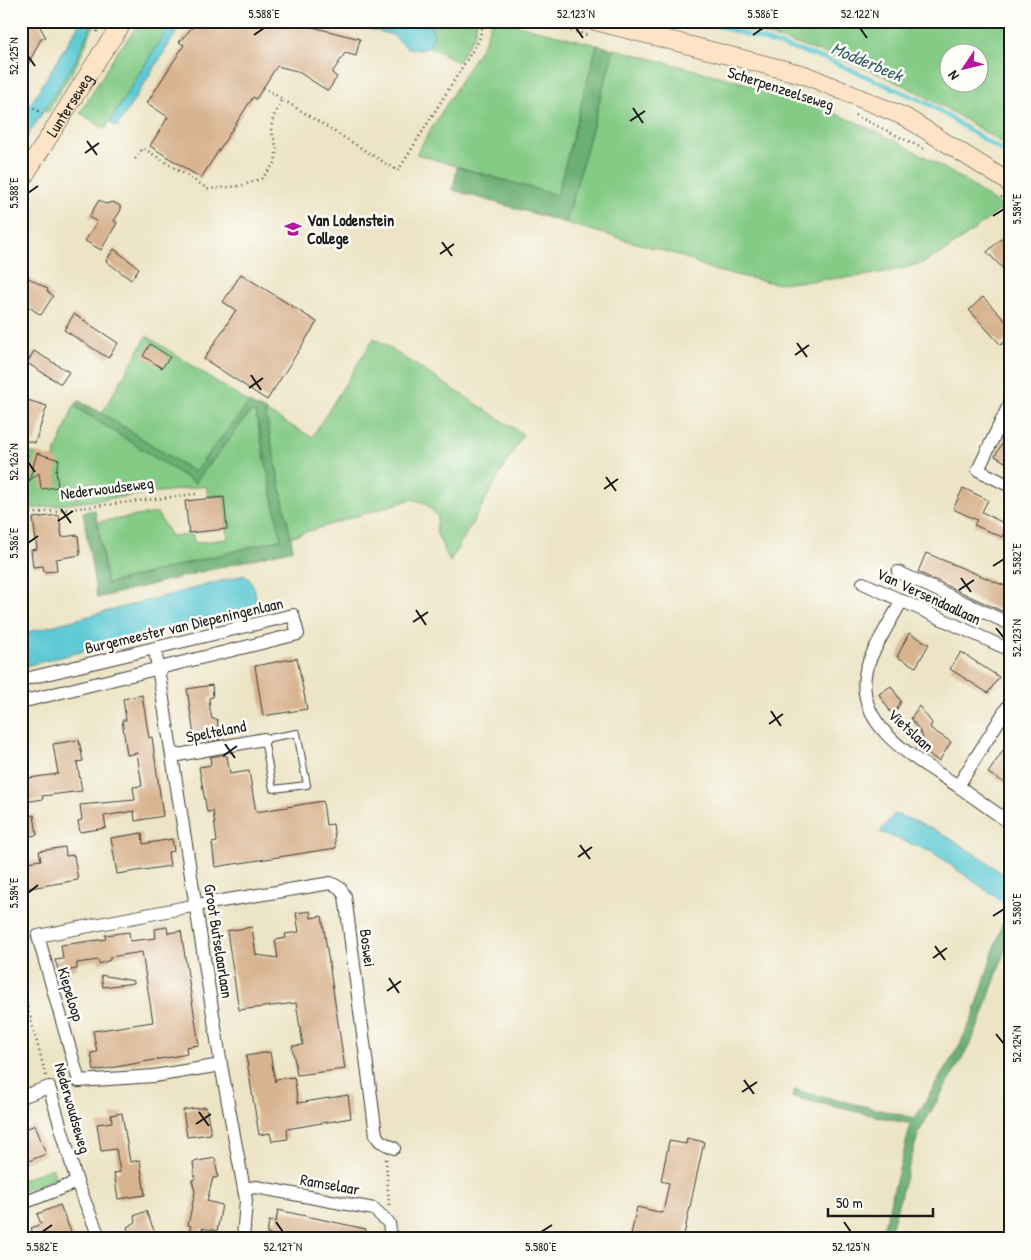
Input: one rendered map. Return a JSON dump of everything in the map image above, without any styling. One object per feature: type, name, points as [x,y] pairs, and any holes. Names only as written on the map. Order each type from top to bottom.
[{"type":"main road","name":"Lunterseweg","points":[[101,54],[110,21]]},
{"type":"main road","name":"Lunterseweg","points":[[21,181],[124,21]]},
{"type":"main road","name":"Scherpenzeelseweg","points":[[593,28],[805,75],[905,117],[1010,182]]},
{"type":"street","points":[[1010,403],[978,470],[1010,486]]},
{"type":"street","name":"Van Versendaallaan","points":[[898,572],[1010,624]]},
{"type":"street","name":"Van Versendaallaan","points":[[863,583],[900,602],[1010,650]]},
{"type":"street","name":"Vietslaan","points":[[900,602],[866,668],[863,689],[866,705],[875,720],[892,740],[1010,823]]},
{"type":"street","name":"Burgemeester van Diepeningenlaan","points":[[21,680],[293,615],[298,634],[21,702]]},
{"type":"street","name":"Groot Butselaarlaan","points":[[155,649],[160,668],[221,1065],[246,1200],[243,1239]]},
{"type":"street","points":[[958,786],[1010,704]]},
{"type":"street","name":"Spelteland","points":[[173,756],[264,739]]},
{"type":"street","name":"Boswei","points":[[197,904],[331,883],[340,888],[345,896],[376,1135],[390,1146]]},
{"type":"street","name":"Kiepeloop","points":[[197,904],[38,936],[79,1080],[154,1076],[221,1065]]},
{"type":"street","points":[[21,1097],[49,1087]]},
{"type":"street","name":"Nederwoudseweg","points":[[49,1087],[77,1182],[100,1239]]},
{"type":"street","points":[[21,1204],[77,1182]]},
{"type":"street","name":"Ramselaar","points":[[244,1189],[256,1187],[374,1208],[384,1216]]},
{"type":"street","points":[[384,1216],[389,1223],[391,1239]]},
{"type":"lane","name":"Spelteland","points":[[297,733],[307,785],[273,789],[264,739],[297,733]]},
{"type":"path","points":[[263,88],[398,171],[479,40],[484,21]]},
{"type":"path","points":[[532,21],[593,28]]},
{"type":"path","name":"Scherpenzeelseweg","points":[[784,87],[837,107]]},
{"type":"path","points":[[136,159],[142,148],[208,189],[241,186],[261,179],[275,163],[276,148],[271,129],[273,118],[282,99]]},
{"type":"path","points":[[21,100],[45,115]]},
{"type":"path","name":"Scherpenzeelseweg","points":[[854,114],[927,151]]},
{"type":"path","points":[[995,193],[1010,203]]},
{"type":"path","name":"Nederwoudseweg","points":[[21,515],[196,494]]},
{"type":"path","name":"Nederwoudseweg","points":[[21,984],[49,1087]]},
{"type":"path","points":[[384,1216],[391,1202],[390,1146]]},
{"type":"green space","points":[[93,21],[96,21],[77,64],[48,112],[44,110],[75,62]]},
{"type":"green space","points":[[141,21],[172,21],[105,129],[80,113],[116,54]]},
{"type":"green space","points":[[428,21],[477,21],[474,35],[458,62],[430,47],[433,34]]},
{"type":"green space","points":[[491,21],[502,21],[597,45],[557,196],[416,154],[485,41]]},
{"type":"green space","points":[[713,21],[1010,21],[1010,148],[901,84],[855,64],[785,41]]},
{"type":"green space","points":[[597,45],[614,49],[566,223],[453,190],[457,167],[557,195]]},
{"type":"green space","points":[[614,49],[782,94],[841,116],[925,157],[1003,208],[944,252],[925,262],[863,276],[774,283],[716,271],[678,255],[566,223]]},
{"type":"green space","points":[[147,336],[249,403],[194,472],[102,413]]},
{"type":"green space","points":[[374,338],[523,434],[450,562],[436,532],[438,517],[425,503],[412,499],[290,537],[265,411],[312,437]]},
{"type":"green space","points":[[79,401],[102,413],[194,472],[249,403],[265,411],[293,549],[97,598],[83,512],[95,510],[107,584],[281,539],[256,414],[251,411],[195,483],[74,406]]},
{"type":"green space","points":[[74,406],[195,483],[251,411],[256,414],[281,539],[107,584],[98,522],[157,513],[171,536],[193,535],[194,543],[228,539],[224,496],[208,497],[206,486],[21,510],[21,450],[53,459]]},
{"type":"green space","points":[[1002,924],[1010,929],[1010,935],[981,1020],[968,1048],[919,1132],[888,1239],[875,1239],[885,1223],[911,1124],[792,1097],[795,1090],[915,1118],[959,1046],[973,1017]]},
{"type":"green space","points":[[52,1168],[56,1178],[21,1192],[21,1180]]},
{"type":"water","points":[[81,21],[93,21],[75,62],[21,146],[21,120]]},
{"type":"water","points":[[172,21],[187,21],[178,30],[117,127],[111,123],[111,120]]},
{"type":"water","points":[[338,21],[428,21],[434,35],[430,47],[421,50],[407,48],[393,35]]},
{"type":"water","points":[[244,575],[251,581],[256,597],[255,606],[247,610],[21,667],[21,634]]},
{"type":"water","points":[[894,814],[940,833],[969,850],[1010,879],[1010,907],[932,852],[880,832]]},
{"type":"building","points":[[21,21],[37,21],[46,38],[41,39],[21,78]]},
{"type":"building","points":[[198,21],[288,21],[360,39],[356,56],[345,53],[332,73],[337,77],[328,91],[297,71],[277,66],[256,99],[253,97],[201,178],[150,146],[168,117],[147,103],[184,45],[179,42]]},
{"type":"building","points":[[99,200],[105,204],[113,202],[120,206],[121,210],[114,221],[117,223],[101,250],[85,241],[97,222],[89,217]]},
{"type":"building","points":[[1004,236],[1010,242],[1010,276],[987,252]]},
{"type":"building","points":[[114,249],[139,268],[131,280],[106,261]]},
{"type":"building","points":[[241,274],[317,322],[267,400],[204,359],[236,310],[223,302]]},
{"type":"building","points":[[27,277],[48,289],[47,291],[53,296],[41,315],[24,304],[27,300],[21,296],[21,286]]},
{"type":"building","points":[[983,297],[1010,326],[1010,336],[1001,345],[969,310]]},
{"type":"building","points":[[74,314],[118,343],[108,358],[64,330]]},
{"type":"building","points":[[150,344],[170,357],[162,368],[143,356]]},
{"type":"building","points":[[34,351],[69,372],[61,384],[27,363]]},
{"type":"building","points":[[21,398],[47,406],[35,443],[21,439]]},
{"type":"building","points":[[1010,429],[1010,465],[995,456]]},
{"type":"building","points":[[37,453],[59,460],[56,471],[58,487],[41,489],[39,473],[29,481]]},
{"type":"building","points":[[963,488],[988,500],[982,512],[1007,525],[1002,537],[974,525],[977,520],[953,509]]},
{"type":"building","points":[[224,497],[227,529],[189,533],[185,501]]},
{"type":"building","points":[[59,515],[62,537],[78,535],[80,555],[56,559],[57,571],[44,572],[43,566],[33,567],[31,550],[37,549],[33,518]]},
{"type":"building","points":[[926,553],[1010,588],[1010,615],[918,572]]},
{"type":"building","points":[[909,633],[929,644],[916,667],[897,657]]},
{"type":"building","points":[[961,652],[999,677],[988,693],[950,669]]},
{"type":"building","points":[[297,658],[307,709],[263,716],[255,666]]},
{"type":"building","points":[[212,685],[213,697],[209,698],[210,709],[212,719],[217,719],[220,739],[207,741],[204,733],[194,735],[187,689]]},
{"type":"building","points":[[891,686],[901,701],[893,716],[879,694]]},
{"type":"building","points":[[142,695],[149,738],[152,737],[163,816],[135,821],[134,811],[104,816],[106,828],[80,832],[78,821],[82,820],[80,805],[135,800],[133,787],[142,786],[137,753],[127,755],[122,720],[126,720],[123,699]]},
{"type":"building","points":[[919,706],[932,723],[930,728],[951,742],[939,761],[916,747],[923,737],[911,718]]},
{"type":"building","points":[[79,740],[83,761],[77,762],[82,791],[42,796],[43,799],[25,802],[22,779],[58,774],[53,744]]},
{"type":"building","points":[[1010,740],[1010,786],[988,773]]},
{"type":"building","points":[[227,756],[230,774],[249,771],[256,812],[323,801],[326,825],[333,824],[336,848],[215,867],[212,843],[217,842],[213,811],[207,812],[199,767],[211,765],[210,757]]},
{"type":"building","points":[[34,815],[37,835],[25,837],[21,818]]},
{"type":"building","points":[[142,833],[143,844],[172,839],[174,851],[168,852],[170,866],[117,874],[111,838]]},
{"type":"building","points":[[65,847],[66,856],[74,855],[78,880],[24,889],[21,863],[41,860],[39,851]]},
{"type":"building","points":[[310,911],[311,918],[322,916],[345,1069],[297,1075],[292,1046],[303,1045],[296,1003],[239,1010],[227,931],[252,927],[256,955],[278,958],[275,940],[286,938],[285,934],[299,932],[296,913]]},
{"type":"building","points":[[167,927],[168,933],[181,931],[199,1045],[186,1047],[187,1054],[94,1071],[91,1053],[97,1052],[93,1031],[153,1022],[142,952],[110,957],[110,960],[99,964],[98,960],[77,963],[77,969],[59,972],[55,960],[63,959],[61,945],[106,939],[105,935],[129,932],[130,941],[156,938],[155,929]]},
{"type":"building","points":[[101,975],[134,981],[134,983],[103,987]]},
{"type":"building","points":[[270,1052],[275,1082],[276,1079],[294,1077],[298,1103],[348,1095],[351,1118],[287,1129],[288,1139],[272,1141],[270,1133],[259,1135],[246,1056]]},
{"type":"building","points":[[206,1107],[211,1134],[187,1137],[183,1110]]},
{"type":"building","points":[[122,1113],[130,1162],[140,1160],[145,1195],[118,1199],[114,1173],[120,1172],[116,1149],[101,1151],[97,1124],[112,1122],[111,1115]]},
{"type":"building","points":[[35,1125],[46,1154],[21,1164],[21,1131]]},
{"type":"building","points":[[687,1138],[704,1142],[683,1239],[630,1239],[637,1207],[663,1213],[669,1183],[661,1181],[669,1141],[686,1144]]},
{"type":"building","points":[[215,1158],[218,1177],[213,1178],[207,1201],[222,1205],[217,1231],[202,1228],[200,1235],[189,1233],[191,1226],[188,1225],[195,1192],[192,1180],[195,1180],[193,1162]]},
{"type":"building","points":[[60,1205],[74,1239],[35,1239],[31,1228],[41,1224],[37,1214]]},
{"type":"building","points":[[278,1210],[366,1229],[364,1239],[291,1239],[267,1234],[269,1221],[276,1222]]},
{"type":"building","points":[[146,1211],[156,1235],[154,1236],[155,1239],[131,1239],[127,1227],[136,1222],[134,1216]]},
{"type":"waterway","name":"Modderbeek","points":[[702,21],[826,59],[927,103],[1010,156]]},
{"type":"place","name":"Van Lodenstein College","points":[[293,229]]}]
